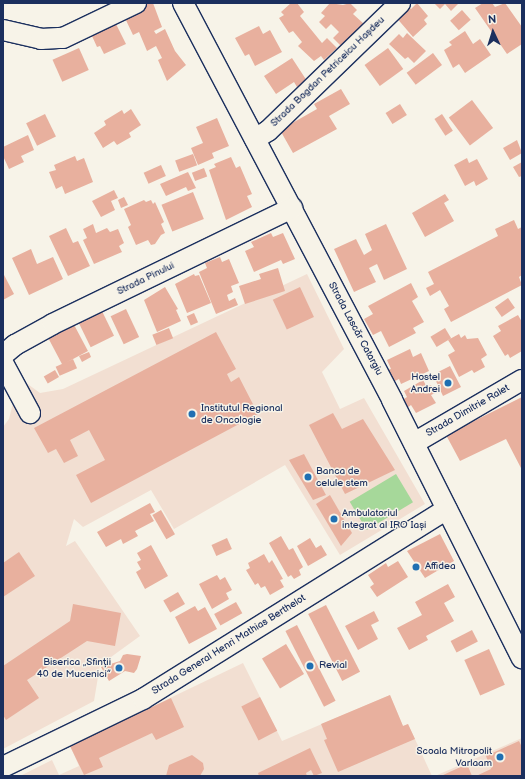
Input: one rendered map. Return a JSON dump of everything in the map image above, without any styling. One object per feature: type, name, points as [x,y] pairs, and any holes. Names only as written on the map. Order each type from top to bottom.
[{"type":"street","points":[[7,26],[41,40],[63,38],[136,3]]},
{"type":"street","name":"Strada Lascăr Catargiu","points":[[183,3],[292,208],[447,509],[513,621],[522,658]]},
{"type":"street","name":"Strada Bogdan Petriceicu Hașdeu","points":[[255,139],[268,130],[400,3]]},
{"type":"street","name":"Strada Pinului","points":[[3,355],[15,345],[53,324],[292,208]]},
{"type":"street","points":[[3,363],[30,413]]},
{"type":"street","name":"Strada Dimitrie Ralet","points":[[414,443],[522,380]]},
{"type":"street","name":"Strada General Henri Mathias Berthelot","points":[[3,767],[143,699],[447,509]]},
{"type":"shaded area","name":"Institutul Regional de Oncologie","points":[[307,274],[344,349],[322,372],[340,409],[364,398],[425,504],[340,555],[285,465],[174,529],[151,490],[83,527],[74,519],[66,546],[75,541],[140,636],[100,665],[94,701],[3,749],[3,427],[9,419],[13,403],[8,392],[25,382],[40,393],[63,389]]},
{"type":"shaded area","points":[[243,663],[282,741],[390,695],[403,726],[408,724],[432,776],[20,776],[52,760],[59,775],[79,766],[70,746]]},
{"type":"shaded area","name":"Scoala Mitropolit Varlaam","points":[[522,738],[522,776],[435,776]]},
{"type":"green space","points":[[396,474],[413,502],[367,530],[350,502]]},
{"type":"building","points":[[148,3],[153,3],[162,27],[154,31],[156,34],[165,29],[175,51],[186,65],[167,81],[158,60],[162,58],[156,46],[147,51],[139,32],[133,35],[124,16]]},
{"type":"building","points":[[291,3],[297,3],[304,12],[300,16],[322,43],[327,38],[337,48],[324,60],[321,56],[314,61],[298,46],[302,42],[293,31],[289,33],[279,18],[284,15],[281,12]]},
{"type":"building","points":[[330,3],[343,5],[350,3],[357,10],[353,14],[364,24],[341,46],[333,38],[339,32],[331,24],[326,29],[319,22],[325,16],[321,13]]},
{"type":"building","points":[[417,3],[428,16],[424,20],[427,24],[413,37],[395,16],[407,5],[411,9]]},
{"type":"building","points":[[434,3],[459,3],[451,11],[445,4],[440,9]]},
{"type":"building","points":[[483,3],[492,3],[495,7],[505,3],[522,27],[522,44],[507,54],[475,8]]},
{"type":"building","points":[[462,10],[471,20],[459,30],[450,21]]},
{"type":"building","points":[[116,24],[126,44],[104,54],[100,46],[97,47],[92,36]]},
{"type":"building","points":[[259,26],[263,34],[270,30],[282,52],[255,66],[249,54],[245,56],[235,38]]},
{"type":"building","points":[[465,31],[473,44],[480,39],[491,55],[465,73],[459,64],[453,68],[444,50],[452,45],[449,42]]},
{"type":"building","points":[[407,33],[426,51],[414,63],[408,57],[405,59],[389,44],[399,34],[403,38]]},
{"type":"building","points":[[79,48],[89,70],[62,82],[53,60]]},
{"type":"building","points":[[388,48],[403,69],[380,86],[365,65]]},
{"type":"building","points":[[433,53],[442,65],[416,85],[407,73]]},
{"type":"building","points":[[292,58],[307,81],[297,87],[294,82],[276,94],[264,76]]},
{"type":"building","points":[[341,89],[350,104],[329,116],[337,129],[293,153],[280,130],[317,109],[314,104]]},
{"type":"building","points":[[472,100],[493,128],[470,145],[449,117]]},
{"type":"building","points":[[400,104],[407,115],[392,124],[386,113]]},
{"type":"building","points":[[131,109],[141,125],[129,133],[131,137],[117,145],[114,141],[103,148],[94,133],[106,125],[104,121],[122,110],[124,114]]},
{"type":"building","points":[[45,114],[56,136],[37,146],[26,123]]},
{"type":"building","points":[[442,114],[453,131],[445,136],[434,119]]},
{"type":"building","points":[[217,118],[229,146],[212,153],[214,158],[198,165],[191,148],[203,143],[196,127]]},
{"type":"building","points":[[28,135],[34,150],[21,156],[24,162],[9,169],[3,156],[3,147]]},
{"type":"building","points":[[517,140],[522,153],[510,160],[503,148]]},
{"type":"building","points":[[193,154],[197,165],[179,172],[175,160]]},
{"type":"building","points":[[75,156],[77,161],[84,158],[93,182],[65,194],[62,186],[56,189],[49,172],[56,170],[54,165]]},
{"type":"building","points":[[231,157],[236,168],[240,166],[252,194],[247,196],[252,207],[226,220],[209,170],[216,167],[214,164]]},
{"type":"building","points":[[467,158],[469,163],[477,159],[488,179],[476,186],[474,181],[465,186],[454,165]]},
{"type":"building","points":[[522,162],[522,176],[519,177],[513,167]]},
{"type":"building","points":[[161,165],[166,176],[149,184],[144,173]]},
{"type":"building","points":[[204,168],[207,176],[195,181],[192,173]]},
{"type":"building","points":[[188,172],[196,188],[188,191],[186,187],[166,196],[160,184]]},
{"type":"building","points":[[114,190],[118,198],[111,201],[115,210],[101,217],[92,201]]},
{"type":"building","points":[[193,192],[204,219],[172,232],[161,205]]},
{"type":"building","points":[[445,194],[449,200],[444,203],[454,221],[425,237],[412,213]]},
{"type":"building","points":[[124,197],[128,205],[121,208],[118,200]]},
{"type":"building","points":[[144,200],[146,202],[151,200],[153,204],[155,202],[164,222],[161,224],[165,233],[161,235],[155,244],[151,245],[148,240],[136,245],[128,227],[131,225],[124,209]]},
{"type":"building","points":[[514,220],[518,229],[522,227],[522,275],[519,277],[522,285],[451,322],[444,309],[449,306],[440,290],[430,296],[426,288],[434,284],[428,272],[498,236],[495,229]]},
{"type":"building","points":[[93,224],[96,233],[107,228],[110,232],[118,229],[124,243],[119,246],[122,252],[94,264],[83,240],[87,238],[83,229]]},
{"type":"building","points":[[386,224],[407,269],[384,280],[377,264],[369,268],[376,282],[354,292],[334,249],[356,239],[364,255],[372,250],[365,234]]},
{"type":"building","points":[[66,228],[73,243],[78,241],[90,266],[68,276],[49,236]]},
{"type":"building","points":[[271,233],[273,237],[283,233],[295,259],[283,264],[281,260],[254,272],[245,251],[254,247],[251,242]]},
{"type":"building","points":[[31,249],[37,264],[53,257],[63,279],[29,295],[12,258]]},
{"type":"building","points":[[220,257],[222,262],[229,259],[239,283],[231,286],[233,292],[227,295],[229,301],[235,298],[238,305],[216,314],[199,272],[207,268],[205,263]]},
{"type":"building","points":[[278,268],[285,291],[245,304],[239,286],[261,279],[259,274]]},
{"type":"building","points":[[3,273],[14,294],[3,300]]},
{"type":"building","points":[[194,274],[195,276],[199,275],[211,303],[187,313],[175,284]]},
{"type":"building","points":[[411,283],[418,297],[412,301],[424,322],[413,328],[416,333],[389,347],[381,331],[373,335],[364,319],[373,314],[368,306]]},
{"type":"building","points":[[165,287],[178,309],[176,310],[181,321],[157,332],[144,300]]},
{"type":"building","points":[[300,287],[314,317],[287,330],[273,300]]},
{"type":"building","points":[[508,298],[515,308],[502,317],[495,307]]},
{"type":"building","points":[[100,307],[114,336],[91,347],[77,318]]},
{"type":"building","points":[[126,309],[139,337],[124,344],[111,316]]},
{"type":"building","points":[[194,313],[198,322],[191,325],[187,316]]},
{"type":"building","points":[[518,315],[522,322],[522,351],[510,358],[508,354],[505,356],[493,336],[501,331],[498,326]]},
{"type":"building","points":[[72,321],[88,351],[62,365],[46,335]]},
{"type":"building","points":[[169,328],[173,338],[156,345],[152,335]]},
{"type":"building","points":[[445,328],[451,338],[437,347],[430,337]]},
{"type":"building","name":"Institutul Regional de Oncologie","points":[[216,332],[236,369],[227,374],[231,382],[239,377],[258,414],[91,503],[76,475],[105,460],[89,430],[70,440],[78,456],[64,463],[56,449],[48,453],[34,428]]},
{"type":"building","points":[[459,334],[461,338],[465,335],[467,339],[478,338],[487,355],[481,359],[485,367],[474,373],[472,370],[459,377],[448,355],[455,351],[448,340]]},
{"type":"building","points":[[410,349],[413,357],[421,353],[429,371],[401,384],[399,379],[393,382],[387,370],[391,369],[387,360]]},
{"type":"building","points":[[89,352],[91,357],[82,362],[79,356]]},
{"type":"building","points":[[73,359],[77,368],[60,376],[56,367]]},
{"type":"building","name":"Hostel Andrei","points":[[450,366],[461,387],[443,396],[435,379],[440,376],[438,372]]},
{"type":"building","points":[[55,370],[59,377],[48,383],[44,376]]},
{"type":"building","points":[[423,380],[427,387],[431,385],[435,393],[431,395],[436,403],[416,413],[411,405],[407,408],[402,400],[407,397],[404,391]]},
{"type":"building","points":[[522,397],[522,470],[506,439],[460,461],[446,435]]},
{"type":"building","points":[[333,413],[342,429],[363,419],[395,470],[345,494],[309,425]]},
{"type":"building","name":"Banca de celule stem","points":[[304,454],[326,495],[313,500],[289,460]]},
{"type":"building","name":"Ambulatoriul integrat al IRO Iași","points":[[330,495],[352,533],[341,546],[316,504]]},
{"type":"building","points":[[150,503],[155,512],[150,514],[154,521],[135,531],[138,536],[123,544],[121,539],[106,547],[97,532]]},
{"type":"building","points":[[161,510],[175,534],[166,539],[152,515]]},
{"type":"building","points":[[440,534],[454,561],[425,578],[407,551]]},
{"type":"building","points":[[281,536],[289,550],[293,548],[303,567],[299,570],[301,575],[294,579],[291,575],[288,577],[269,543]]},
{"type":"building","points":[[227,538],[232,549],[216,556],[211,545]]},
{"type":"building","points":[[310,538],[316,548],[321,545],[327,555],[308,566],[297,546]]},
{"type":"building","points":[[151,545],[168,576],[145,589],[136,572],[141,569],[137,562],[141,560],[137,553]]},
{"type":"building","points":[[19,552],[35,576],[3,597],[3,563]]},
{"type":"building","points":[[264,554],[269,563],[272,560],[283,579],[280,580],[284,587],[270,595],[265,586],[261,588],[258,583],[255,585],[246,570],[250,568],[248,563]]},
{"type":"building","points":[[398,561],[408,577],[377,597],[370,587],[374,584],[368,575],[386,563],[388,567]]},
{"type":"building","points":[[217,575],[220,580],[225,577],[232,590],[226,593],[229,599],[212,609],[199,584]]},
{"type":"building","points":[[448,584],[455,597],[444,603],[454,621],[426,636],[428,640],[409,650],[397,628],[422,615],[415,602]]},
{"type":"building","points":[[178,592],[185,604],[170,613],[163,600]]},
{"type":"building","points":[[236,602],[242,613],[220,625],[214,614]]},
{"type":"building","points":[[73,604],[121,613],[115,646],[87,641],[27,680],[39,698],[6,720],[3,715],[3,666],[70,621]]},
{"type":"building","points":[[326,605],[360,672],[342,681],[308,614]]},
{"type":"building","points":[[195,606],[198,611],[205,607],[217,629],[189,644],[175,617]]},
{"type":"building","points":[[374,611],[379,621],[371,625],[378,639],[358,650],[345,626]]},
{"type":"building","name":"Revial","points":[[297,625],[336,701],[324,707],[285,631]]},
{"type":"building","points":[[472,630],[478,642],[457,652],[451,641]]},
{"type":"building","points":[[286,644],[304,674],[280,688],[262,658]]},
{"type":"building","points":[[489,649],[505,685],[480,696],[464,660]]},
{"type":"building","name":"Biserica „Sfinții 40 de Mucenici”","points":[[127,654],[141,656],[137,669],[134,673],[125,671],[109,681],[101,667],[120,661],[123,655]]},
{"type":"building","points":[[390,695],[403,726],[408,724],[415,739],[338,772],[324,740],[327,739],[321,724]]},
{"type":"building","points":[[260,697],[277,731],[259,740],[241,707]]},
{"type":"building","points":[[171,698],[184,727],[156,740],[152,733],[99,758],[103,767],[84,775],[70,746]]},
{"type":"building","points":[[519,741],[522,747],[522,775],[476,776],[491,769],[486,756]]},
{"type":"building","points":[[310,748],[322,773],[314,776],[311,770],[306,773],[307,776],[259,776],[258,773]]},
{"type":"building","points":[[192,755],[203,763],[204,769],[200,776],[166,776],[169,765]]},
{"type":"building","points":[[467,764],[472,776],[441,776]]},
{"type":"place","name":"Hostel Andrei","points":[[448,383]]},
{"type":"place","name":"Institutul Regional de Oncologie","points":[[192,414]]},
{"type":"place","name":"Banca de celule stem","points":[[308,477]]},
{"type":"place","name":"Ambulatoriul integrat al IRO Iași","points":[[334,519]]},
{"type":"place","name":"Affidea","points":[[416,567]]},
{"type":"place","name":"Revial","points":[[310,666]]},
{"type":"place","name":"Biserica „Sfinții 40 de Mucenici”","points":[[119,668]]},
{"type":"place","name":"Scoala Mitropolit Varlaam","points":[[500,757]]}]
